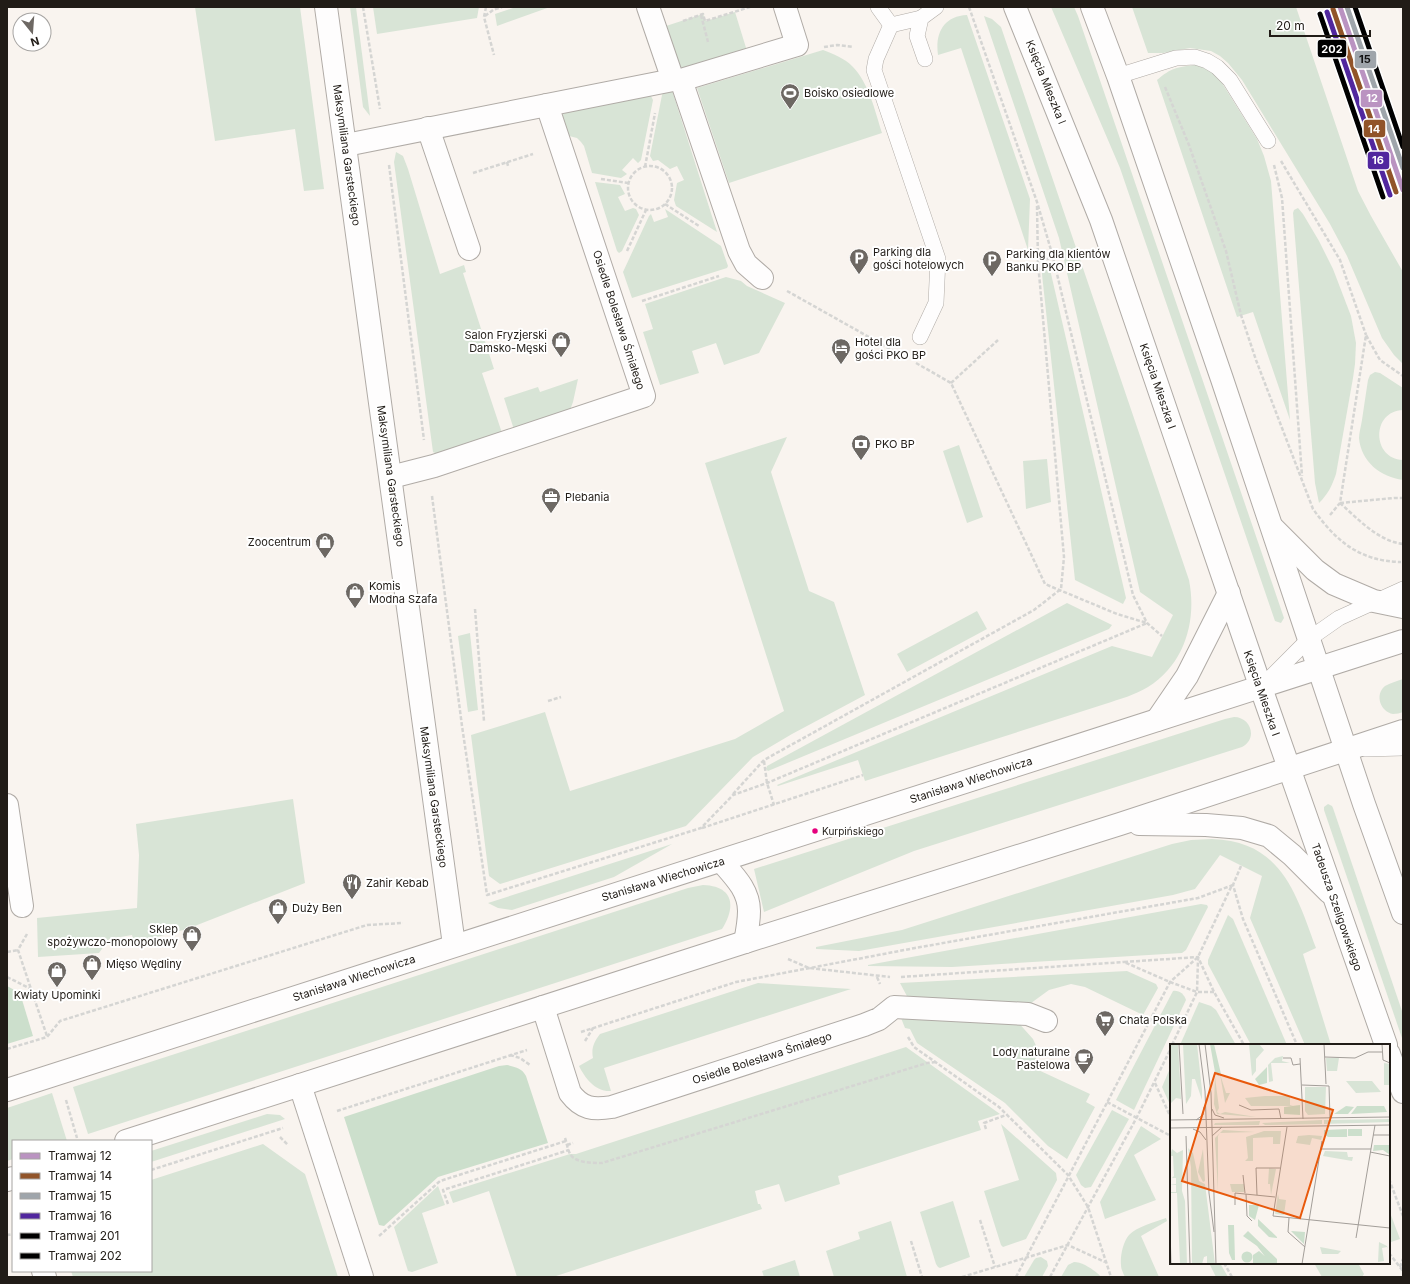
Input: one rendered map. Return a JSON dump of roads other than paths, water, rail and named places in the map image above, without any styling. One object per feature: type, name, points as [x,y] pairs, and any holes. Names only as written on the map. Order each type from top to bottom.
[{"type":"street","name":"Maksymiliana Garsteckiego","points":[[326,7],[454,945]]},
{"type":"street","points":[[648,7],[672,81],[739,251],[746,264],[762,278]]},
{"type":"street","points":[[346,145],[672,81],[797,45],[785,7]]},
{"type":"street","name":"Księcia Mieszka I","points":[[1015,7],[1101,220],[1289,769]]},
{"type":"street","points":[[1092,7],[1118,76],[1272,527],[1364,804],[1403,913]]},
{"type":"street","name":"Osiedle Bolesława Śmiałego","points":[[391,476],[434,466],[644,396],[547,105]]},
{"type":"street","points":[[428,128],[469,250]]},
{"type":"street","points":[[1272,527],[1315,570],[1334,584],[1374,601],[1403,607]]},
{"type":"street","points":[[1157,720],[1187,676],[1229,593]]},
{"type":"street","name":"Stanisława Wiechowicza","points":[[7,1090],[454,945],[1261,688],[1403,641]]},
{"type":"street","points":[[129,1140],[745,942],[1120,824],[1403,731]]},
{"type":"street","name":"Tadeusza Szeligowskiego","points":[[1289,769],[1386,1044]]},
{"type":"street","points":[[7,808],[22,906]]},
{"type":"street","points":[[1120,824],[1206,825],[1242,828],[1269,836],[1292,855],[1333,896]]},
{"type":"street","points":[[721,861],[740,884],[747,897],[749,914],[745,942]]},
{"type":"street","name":"Osiedle Bolesława Śmiałego","points":[[543,1007],[570,1093],[584,1106],[599,1109],[864,1025],[879,1019],[894,1007],[1028,1014],[1046,1021]]},
{"type":"street","points":[[1390,1057],[1403,1092]]},
{"type":"street","points":[[300,1086],[362,1277]]},
{"type":"lane","points":[[887,31],[921,18],[936,7]]},
{"type":"lane","points":[[878,8],[887,31],[876,60],[874,70],[938,259],[936,303],[920,338]]},
{"type":"lane","points":[[921,18],[917,36],[925,59]]},
{"type":"lane","points":[[1118,76],[1176,58],[1195,57],[1207,61],[1217,67],[1230,80],[1268,141]]},
{"type":"lane","points":[[1261,688],[1309,639],[1340,618],[1374,601],[1403,589]]},
{"type":"lane","points":[[1346,750],[1403,748]]},
{"type":"tram line","name":"12","points":[[1340,7],[1403,190]]},
{"type":"tram line","name":"15","points":[[1347,7],[1403,168]]},
{"type":"tram line","name":"201","points":[[1355,7],[1403,147]]},
{"type":"tram line","name":"14","points":[[1333,9],[1396,192]]},
{"type":"tram line","name":"16","points":[[1327,12],[1390,195]]},
{"type":"tram line","name":"202","points":[[1320,14],[1383,197]]},
{"type":"place","name":"Boisko osiedlowe","points":[[790,110]]},
{"type":"place","name":"Parking dla gości hotelowych","points":[[859,275]]},
{"type":"place","name":"Parking dla klientów Banku PKO BP","points":[[992,277]]},
{"type":"place","name":"Salon Fryzjerski Damsko-Męski","points":[[561,358]]},
{"type":"place","name":"Hotel dla gości PKO BP","points":[[841,365]]},
{"type":"place","name":"PKO BP","points":[[861,461]]},
{"type":"place","name":"Plebania","points":[[551,514]]},
{"type":"place","name":"Zoocentrum","points":[[325,559]]},
{"type":"place","name":"Komis Modna Szafa","points":[[355,609]]},
{"type":"place","name":"Kurpińskiego","points":[[815,831]]},
{"type":"place","name":"Zahir Kebab","points":[[352,900]]},
{"type":"place","name":"Duży Ben","points":[[278,925]]},
{"type":"place","name":"Sklep spożywczo-monopolowy","points":[[192,952]]},
{"type":"place","name":"Mięso Wędliny","points":[[92,981]]},
{"type":"place","name":"Kwiaty Upominki","points":[[57,988]]},
{"type":"place","name":"Chata Polska","points":[[1105,1037]]},
{"type":"place","name":"Lody naturalne Pastelowa","points":[[1084,1075]]}]
